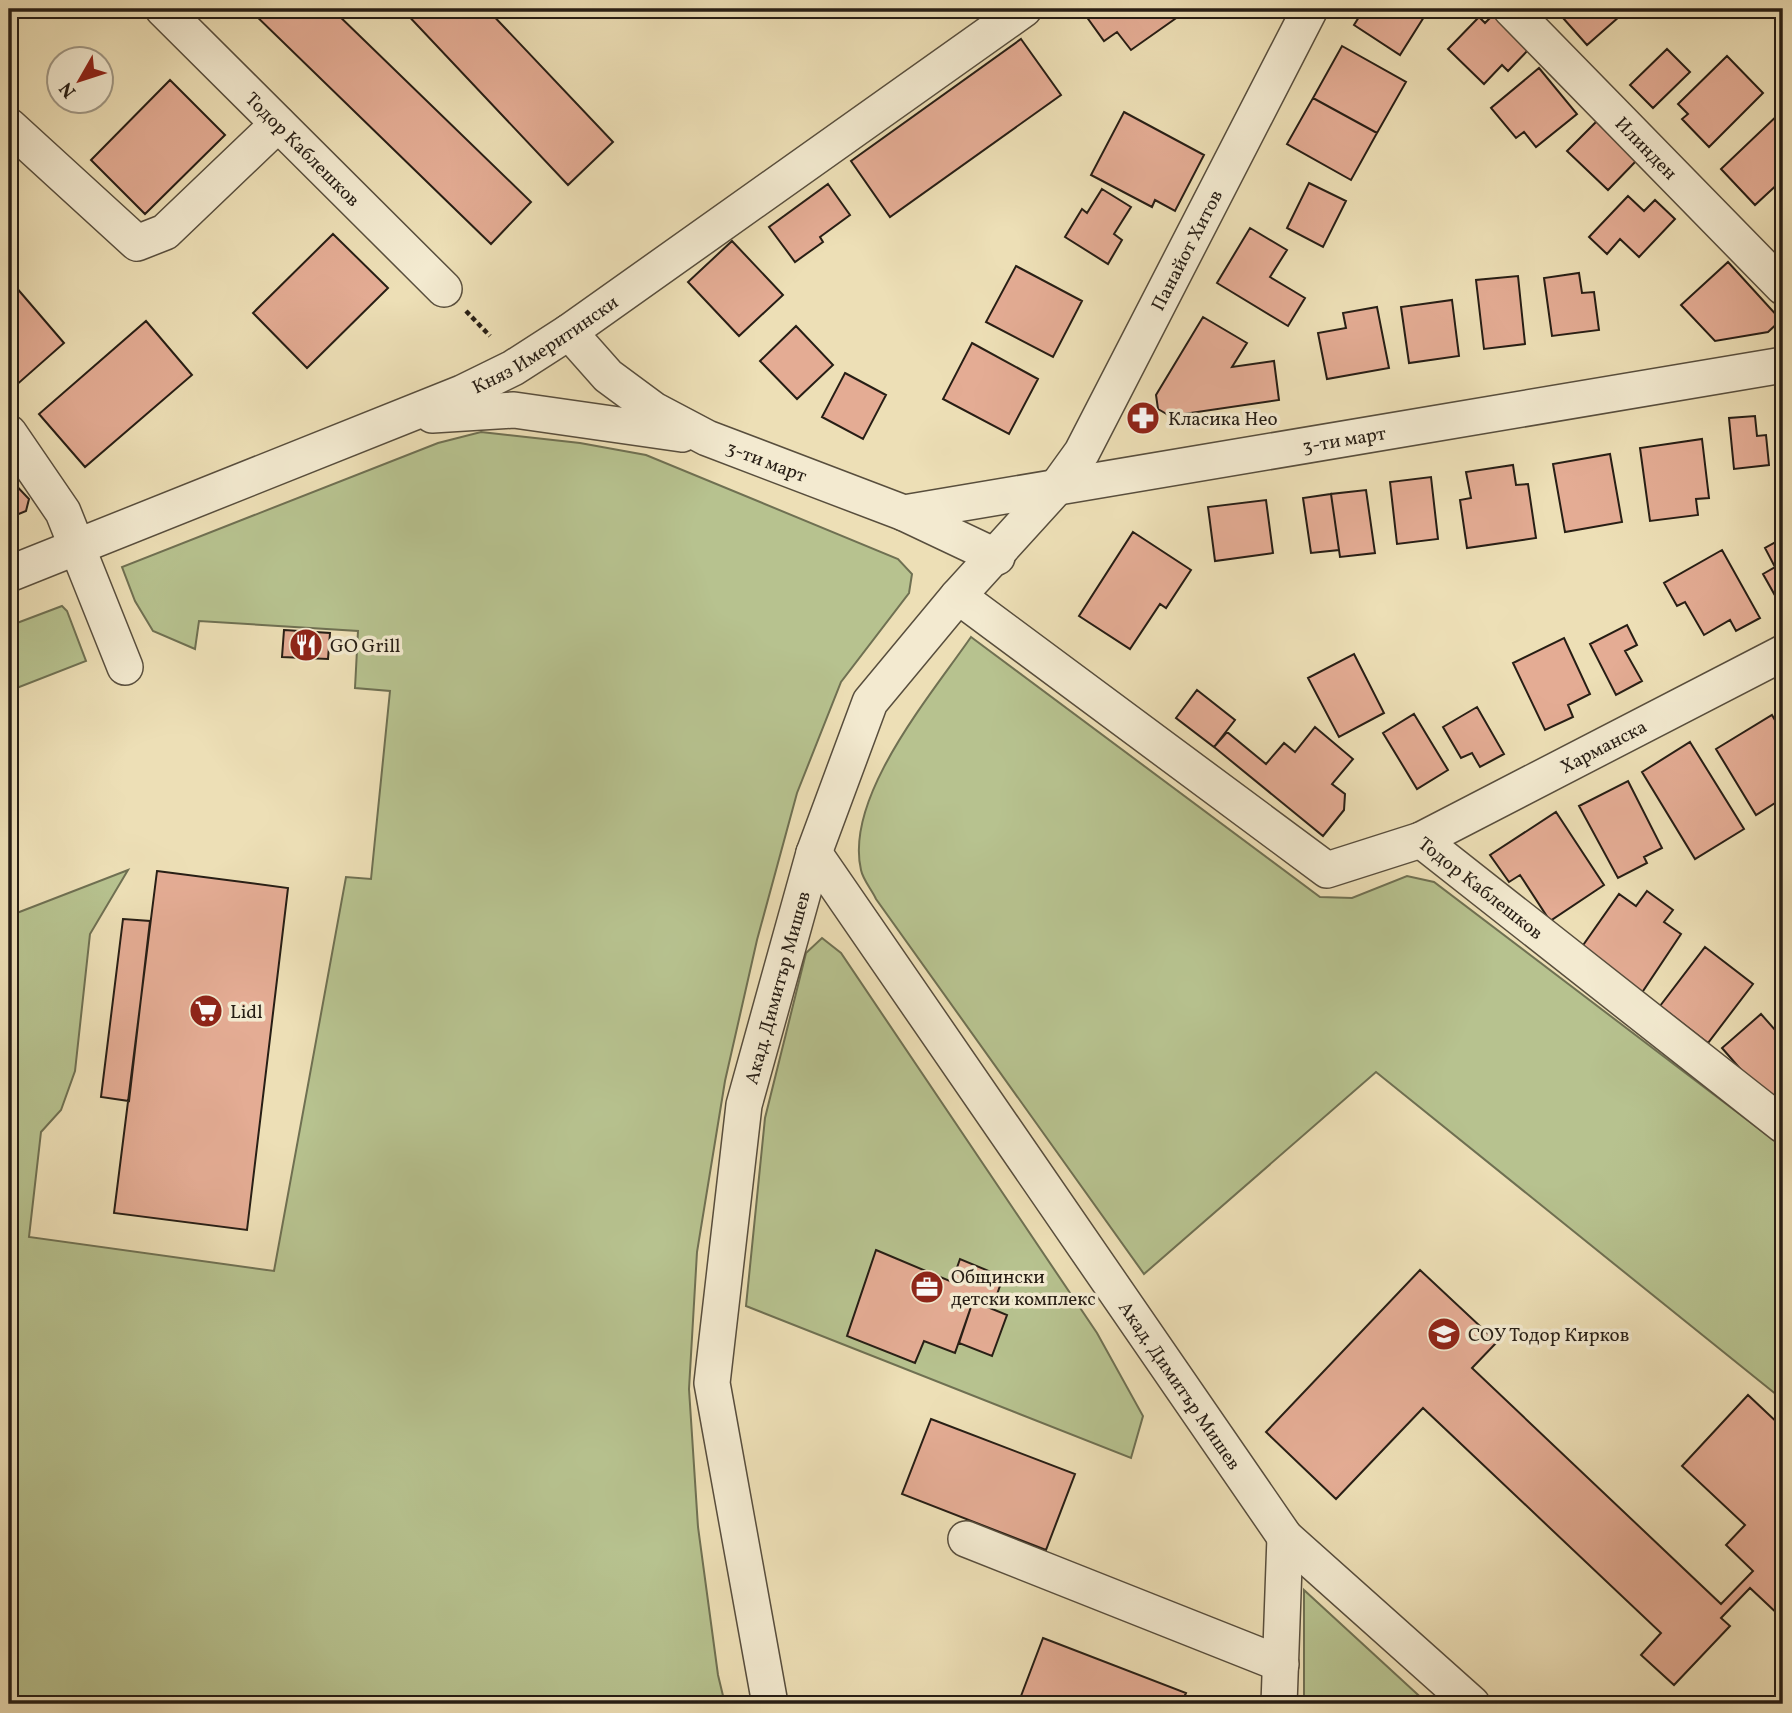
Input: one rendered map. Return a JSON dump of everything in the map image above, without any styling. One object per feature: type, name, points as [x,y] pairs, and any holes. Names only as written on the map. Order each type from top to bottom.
[{"type":"street","name":"Тодор Каблешков","points":[[163,9],[444,289]]},
{"type":"street","name":"Княз Имеритински","points":[[9,574],[394,419],[513,368],[569,332],[1024,9]]},
{"type":"street","name":"Панайот Хитов","points":[[1056,488],[1082,452],[1310,9]]},
{"type":"street","name":"Илинден","points":[[1511,9],[1783,287]]},
{"type":"street","points":[[9,126],[137,243],[165,232],[278,124]]},
{"type":"street","points":[[569,332],[608,376],[654,410],[707,438]]},
{"type":"street","name":"3-ти март","points":[[904,513],[1783,365]]},
{"type":"street","points":[[394,419],[471,411],[514,410],[558,414],[707,438]]},
{"type":"street","points":[[9,433],[63,512],[125,667]]},
{"type":"street","name":"3-ти март","points":[[707,438],[904,513],[997,556]]},
{"type":"street","name":"Акад. Димитър Мишев","points":[[769,1704],[712,1383],[744,1105],[814,853],[870,702],[958,596],[1056,488]]},
{"type":"street","name":"Тодор Каблешков","points":[[958,596],[1327,870],[1421,840],[1783,1125]]},
{"type":"street","name":"Харманска","points":[[1421,840],[1783,653]]},
{"type":"street","name":"Акад. Димитър Мишев","points":[[814,853],[1285,1537],[1472,1704]]},
{"type":"street","points":[[1279,1704],[1285,1537]]},
{"type":"street","points":[[966,1539],[1281,1664]]},
{"type":"green space","points":[[481,432],[580,443],[646,455],[898,559],[912,574],[909,593],[841,682],[797,793],[757,940],[725,1081],[697,1252],[689,1389],[698,1527],[718,1675],[725,1704],[9,1704],[9,916],[128,870],[90,934],[75,1071],[61,1110],[41,1132],[29,1237],[274,1271],[346,877],[371,879],[390,691],[355,688],[358,631],[199,621],[195,649],[153,631],[135,601],[122,567],[438,443]]},
{"type":"green space","points":[[62,606],[67,611],[86,661],[9,691],[9,626]]},
{"type":"green space","points":[[971,637],[1320,897],[1352,898],[1407,876],[1434,882],[1783,1147],[1783,1400],[1376,1072],[1144,1274],[876,899],[861,870],[859,841],[865,811],[878,779],[914,717]]},
{"type":"green space","points":[[822,938],[841,953],[1097,1333],[1143,1416],[1131,1458],[746,1306],[765,1118],[806,953]]},
{"type":"green space","points":[[1304,1590],[1428,1704],[1308,1704],[1304,1699]]},
{"type":"building","points":[[249,9],[332,9],[531,202],[491,244]]},
{"type":"building","points":[[402,9],[487,9],[613,142],[568,185]]},
{"type":"building","points":[[1081,9],[1189,9],[1131,50],[1117,32],[1104,41]]},
{"type":"building","points":[[1364,9],[1429,9],[1400,55],[1354,25]]},
{"type":"building","points":[[1555,9],[1628,9],[1587,45]]},
{"type":"building","points":[[1495,13],[1530,48],[1508,71],[1502,65],[1484,84],[1448,49],[1479,17],[1485,23]]},
{"type":"building","points":[[1021,39],[1061,95],[890,217],[851,161]]},
{"type":"building","points":[[1342,46],[1406,82],[1377,133],[1313,98]]},
{"type":"building","points":[[1667,49],[1690,72],[1653,108],[1630,85]]},
{"type":"building","points":[[1727,56],[1763,93],[1709,147],[1682,119],[1688,114],[1678,104]]},
{"type":"building","points":[[1539,68],[1577,114],[1536,147],[1524,132],[1516,138],[1491,108]]},
{"type":"building","points":[[170,80],[225,135],[145,214],[91,160]]},
{"type":"building","points":[[1313,98],[1377,133],[1351,180],[1287,144]]},
{"type":"building","points":[[1124,112],[1204,155],[1175,211],[1155,200],[1152,207],[1091,175]]},
{"type":"building","points":[[1781,112],[1783,179],[1755,205],[1721,169]]},
{"type":"building","points":[[1597,121],[1637,160],[1608,190],[1567,151]]},
{"type":"building","points":[[1309,183],[1346,201],[1323,247],[1287,228]]},
{"type":"building","points":[[828,184],[850,215],[820,237],[823,242],[795,262],[769,227]]},
{"type":"building","points":[[1102,189],[1131,207],[1114,234],[1122,240],[1108,264],[1065,237],[1082,209],[1087,213]]},
{"type":"building","points":[[1628,196],[1644,211],[1655,200],[1675,219],[1639,257],[1620,239],[1607,254],[1589,237]]},
{"type":"building","points":[[1250,228],[1287,250],[1270,277],[1305,298],[1288,326],[1217,283]]},
{"type":"building","points":[[333,234],[388,288],[307,368],[253,313]]},
{"type":"building","points":[[732,241],[783,295],[739,336],[688,282]]},
{"type":"building","points":[[1728,262],[1781,320],[1768,332],[1715,341],[1681,305]]},
{"type":"building","points":[[1016,266],[1082,301],[1053,357],[986,322]]},
{"type":"building","points":[[1579,273],[1582,293],[1594,292],[1599,330],[1552,336],[1544,278]]},
{"type":"building","points":[[1518,276],[1525,344],[1484,349],[1476,280]]},
{"type":"building","points":[[9,279],[64,343],[13,388],[9,384]]},
{"type":"building","points":[[1452,300],[1459,356],[1409,363],[1401,307]]},
{"type":"building","points":[[1377,307],[1389,368],[1327,379],[1318,333],[1346,328],[1343,313]]},
{"type":"building","points":[[1203,317],[1247,343],[1232,367],[1274,361],[1279,400],[1170,416],[1158,409],[1156,395]]},
{"type":"building","points":[[146,321],[192,375],[85,467],[39,414]]},
{"type":"building","points":[[796,326],[833,365],[797,399],[760,361]]},
{"type":"building","points":[[972,343],[1038,379],[1009,434],[943,399]]},
{"type":"building","points":[[845,373],[886,395],[863,439],[822,417]]},
{"type":"building","points":[[1755,416],[1757,436],[1766,435],[1769,465],[1734,469],[1729,418]]},
{"type":"building","points":[[1702,439],[1709,498],[1696,499],[1698,515],[1650,521],[1640,448]]},
{"type":"building","points":[[1610,454],[1622,522],[1565,532],[1553,464]]},
{"type":"building","points":[[1513,465],[1516,485],[1528,484],[1536,538],[1467,548],[1460,500],[1471,498],[1466,472]]},
{"type":"building","points":[[1431,477],[1438,539],[1397,544],[1390,482]]},
{"type":"building","points":[[9,478],[29,499],[26,511],[9,518]]},
{"type":"building","points":[[1366,490],[1375,553],[1340,557],[1331,494]]},
{"type":"building","points":[[1331,494],[1339,550],[1311,553],[1303,498]]},
{"type":"building","points":[[1266,500],[1273,553],[1215,561],[1208,507]]},
{"type":"building","points":[[1133,532],[1191,570],[1166,608],[1160,604],[1130,649],[1079,616]]},
{"type":"building","points":[[1783,538],[1782,608],[1763,574],[1775,567],[1765,548]]},
{"type":"building","points":[[1722,550],[1760,618],[1736,631],[1730,620],[1704,635],[1685,602],[1677,606],[1664,583]]},
{"type":"building","points":[[1627,625],[1637,645],[1625,651],[1642,681],[1616,695],[1590,644]]},
{"type":"building","name":"GO Grill","points":[[284,630],[330,633],[328,659],[282,657]]},
{"type":"building","points":[[1564,638],[1590,694],[1568,705],[1573,717],[1545,730],[1513,663]]},
{"type":"building","points":[[1354,654],[1384,713],[1339,737],[1308,678]]},
{"type":"building","points":[[1197,690],[1235,720],[1214,747],[1176,718]]},
{"type":"building","points":[[1477,707],[1504,754],[1480,767],[1472,753],[1461,758],[1443,727]]},
{"type":"building","points":[[1414,714],[1448,770],[1417,789],[1383,733]]},
{"type":"building","points":[[1772,715],[1783,734],[1783,798],[1756,815],[1716,749]]},
{"type":"building","points":[[1315,727],[1353,759],[1332,784],[1345,794],[1344,810],[1323,836],[1214,747],[1227,732],[1266,764],[1284,743],[1295,752]]},
{"type":"building","points":[[1690,742],[1744,829],[1695,859],[1642,772]]},
{"type":"building","points":[[1628,781],[1662,848],[1644,857],[1647,863],[1618,878],[1579,806]]},
{"type":"building","points":[[1556,812],[1604,885],[1550,921],[1520,875],[1509,882],[1490,855]]},
{"type":"building","name":"Lidl","points":[[157,871],[288,888],[247,1230],[114,1213]]},
{"type":"building","points":[[1647,891],[1673,910],[1664,922],[1681,934],[1641,994],[1579,951],[1619,894],[1636,906]]},
{"type":"building","points":[[123,919],[150,921],[129,1101],[101,1097]]},
{"type":"building","points":[[1705,947],[1753,984],[1708,1043],[1660,1006]]},
{"type":"building","points":[[1761,1014],[1783,1039],[1783,1093],[1771,1104],[1722,1048]]},
{"type":"building","points":[[876,1250],[952,1282],[960,1259],[1003,1277],[992,1309],[973,1301],[955,1353],[924,1341],[915,1363],[847,1336]]},
{"type":"building","points":[[1420,1270],[1497,1342],[1472,1368],[1721,1604],[1753,1571],[1726,1545],[1745,1525],[1682,1466],[1748,1395],[1783,1428],[1783,1619],[1750,1588],[1721,1618],[1730,1626],[1674,1685],[1641,1655],[1661,1633],[1423,1408],[1336,1499],[1266,1432]]},
{"type":"building","points":[[973,1301],[1007,1315],[992,1356],[959,1343]]},
{"type":"building","points":[[931,1419],[1075,1474],[1046,1550],[902,1494]]},
{"type":"building","points":[[1043,1638],[1186,1693],[1181,1704],[1018,1704]]},
{"type":"place","name":"Класика Нео","points":[[1143,418]]},
{"type":"place","name":"GO Grill","points":[[306,645]]},
{"type":"place","name":"Lidl","points":[[206,1011]]},
{"type":"place","name":"Общински детски комплекс","points":[[927,1287]]},
{"type":"place","name":"СОУ Тодор Кирков","points":[[1444,1334]]}]
